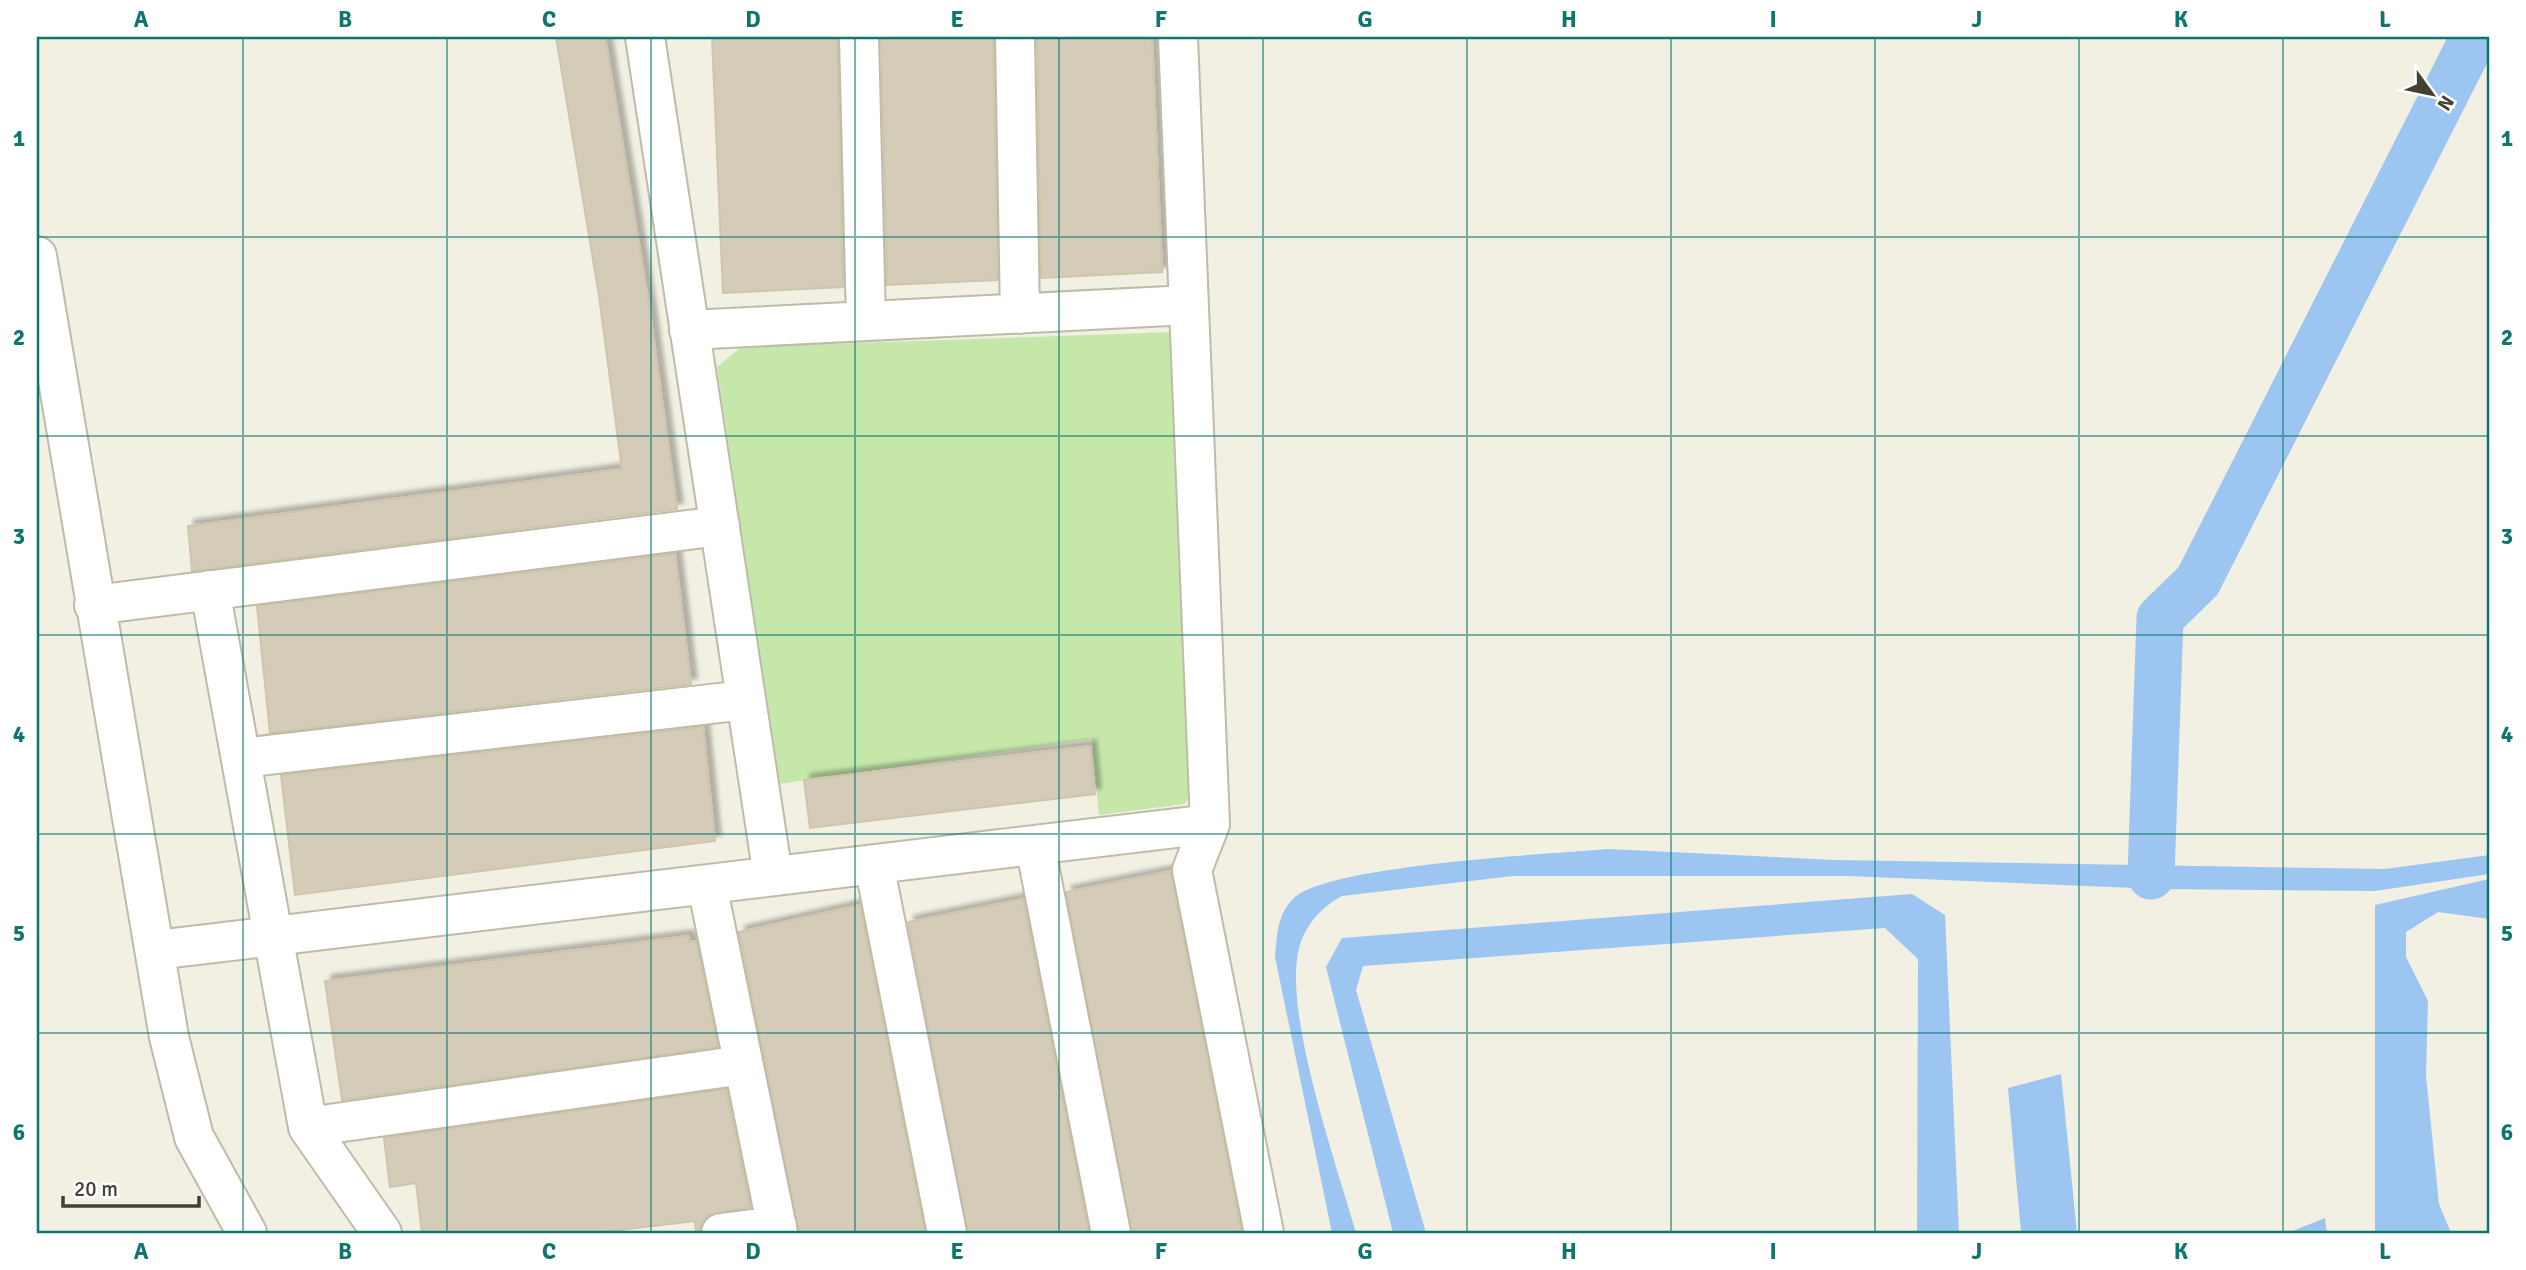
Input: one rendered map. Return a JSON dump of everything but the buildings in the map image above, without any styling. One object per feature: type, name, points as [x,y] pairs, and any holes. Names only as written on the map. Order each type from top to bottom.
[{"type":"street","points":[[645,37],[773,876]]},
{"type":"street","points":[[859,37],[866,321]]},
{"type":"street","points":[[1015,37],[1020,314]]},
{"type":"street","points":[[1178,37],[1210,824],[1192,870],[1264,1233]]},
{"type":"street","points":[[37,256],[169,1037],[194,1137],[247,1233]]},
{"type":"street","points":[[689,330],[1189,305]]},
{"type":"street","points":[[94,605],[720,526]]},
{"type":"street","points":[[210,590],[308,1127],[382,1233]]},
{"type":"street","points":[[241,758],[746,700]]},
{"type":"street","points":[[156,950],[1210,824]]},
{"type":"street","points":[[1035,845],[1111,1233]]},
{"type":"street","points":[[874,864],[947,1233]]},
{"type":"street","points":[[707,885],[777,1230],[721,1233]]},
{"type":"street","points":[[308,1127],[743,1065]]},
{"type":"green space","points":[[1173,332],[1192,790],[1185,804],[1099,815],[1092,739],[778,784],[717,367],[741,347]]},
{"type":"water","points":[[1608,849],[1834,860],[2385,869],[2489,855],[2489,874],[2375,891],[2159,889],[1848,876],[1513,876],[1342,896],[1320,912],[1308,927],[1298,953],[1296,981],[1299,1015],[1315,1092],[1356,1233],[1332,1233],[1275,957],[1279,925],[1288,904],[1315,887],[1393,869]]},
{"type":"water","points":[[2489,879],[2489,919],[2438,912],[2406,932],[2406,957],[2428,1001],[2426,1076],[2439,1204],[2451,1233],[2375,1233],[2375,905]]},
{"type":"water","points":[[1912,894],[1945,915],[1959,1233],[1917,1233],[1918,959],[1885,928],[1363,966],[1356,990],[1426,1233],[1393,1233],[1326,967],[1342,938]]},
{"type":"water","points":[[2061,1074],[2077,1233],[2021,1233],[2008,1088]]},
{"type":"water","points":[[2325,1218],[2327,1233],[2288,1233]]},
{"type":"waterway","points":[[2151,876],[2160,618],[2198,581],[2474,37]]}]
